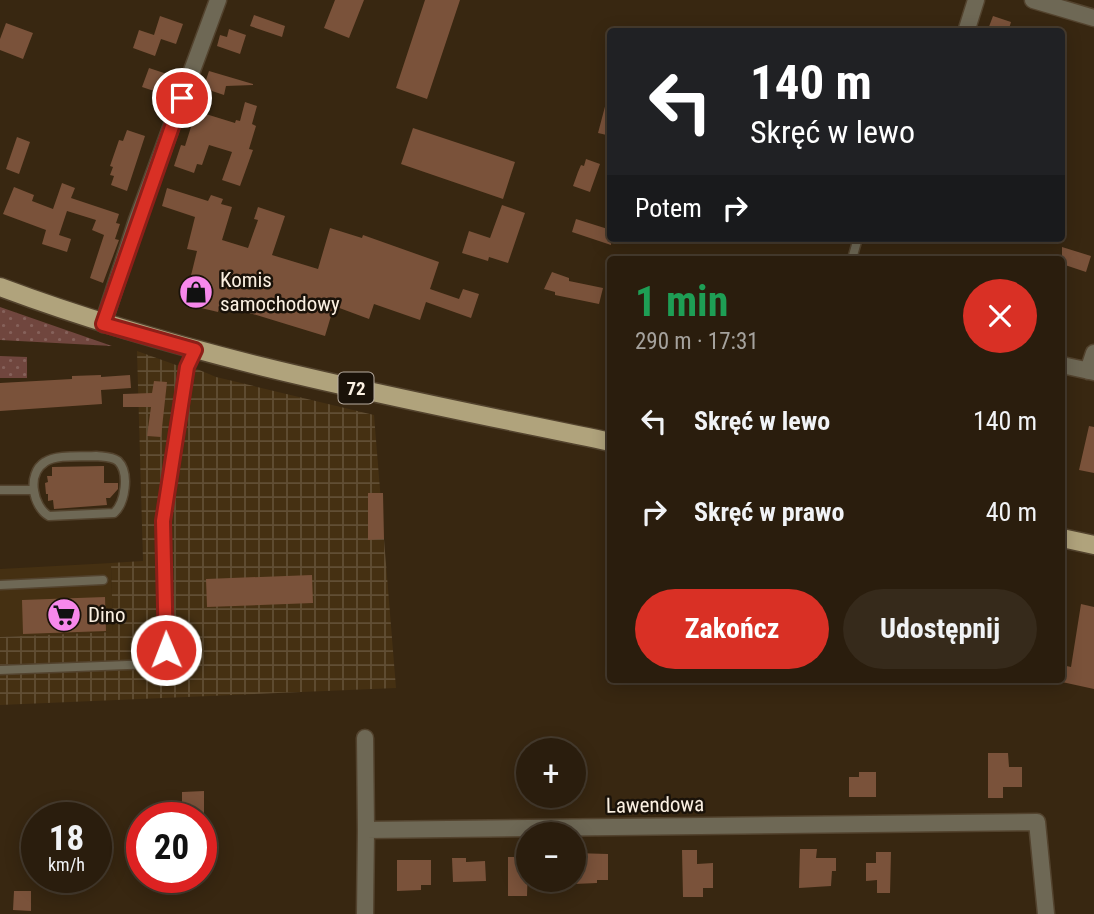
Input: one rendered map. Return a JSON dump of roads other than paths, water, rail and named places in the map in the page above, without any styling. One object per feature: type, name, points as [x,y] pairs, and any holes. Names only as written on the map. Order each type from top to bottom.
[{"type":"main road","name":"72","points":[[0,287],[103,324],[195,350],[379,393],[607,441]]},
{"type":"main road","points":[[1065,539],[1094,545]]},
{"type":"street","points":[[103,324],[137,220],[218,0]]},
{"type":"street","points":[[966,28],[976,0]]},
{"type":"street","points":[[1033,0],[1094,18]]},
{"type":"street","points":[[1065,366],[1091,372],[1094,353]]},
{"type":"street","points":[[365,738],[365,914]]},
{"type":"street","name":"Lawendowa","points":[[366,830],[1037,822],[1046,914]]},
{"type":"lane","points":[[0,670],[153,664],[162,659],[166,650],[163,521],[187,367],[195,350]]},
{"type":"lane","points":[[111,457],[120,463],[124,471],[124,494],[121,506],[114,513],[49,516],[37,505],[34,489],[37,471],[44,462],[55,459],[111,457]]},
{"type":"lane","points":[[0,490],[34,489]]},
{"type":"lane","points":[[0,584],[103,580]]},
{"type":"place","name":"Komis samochodowy","points":[[196,292]]},
{"type":"place","name":"Dino","points":[[64,615]]}]
